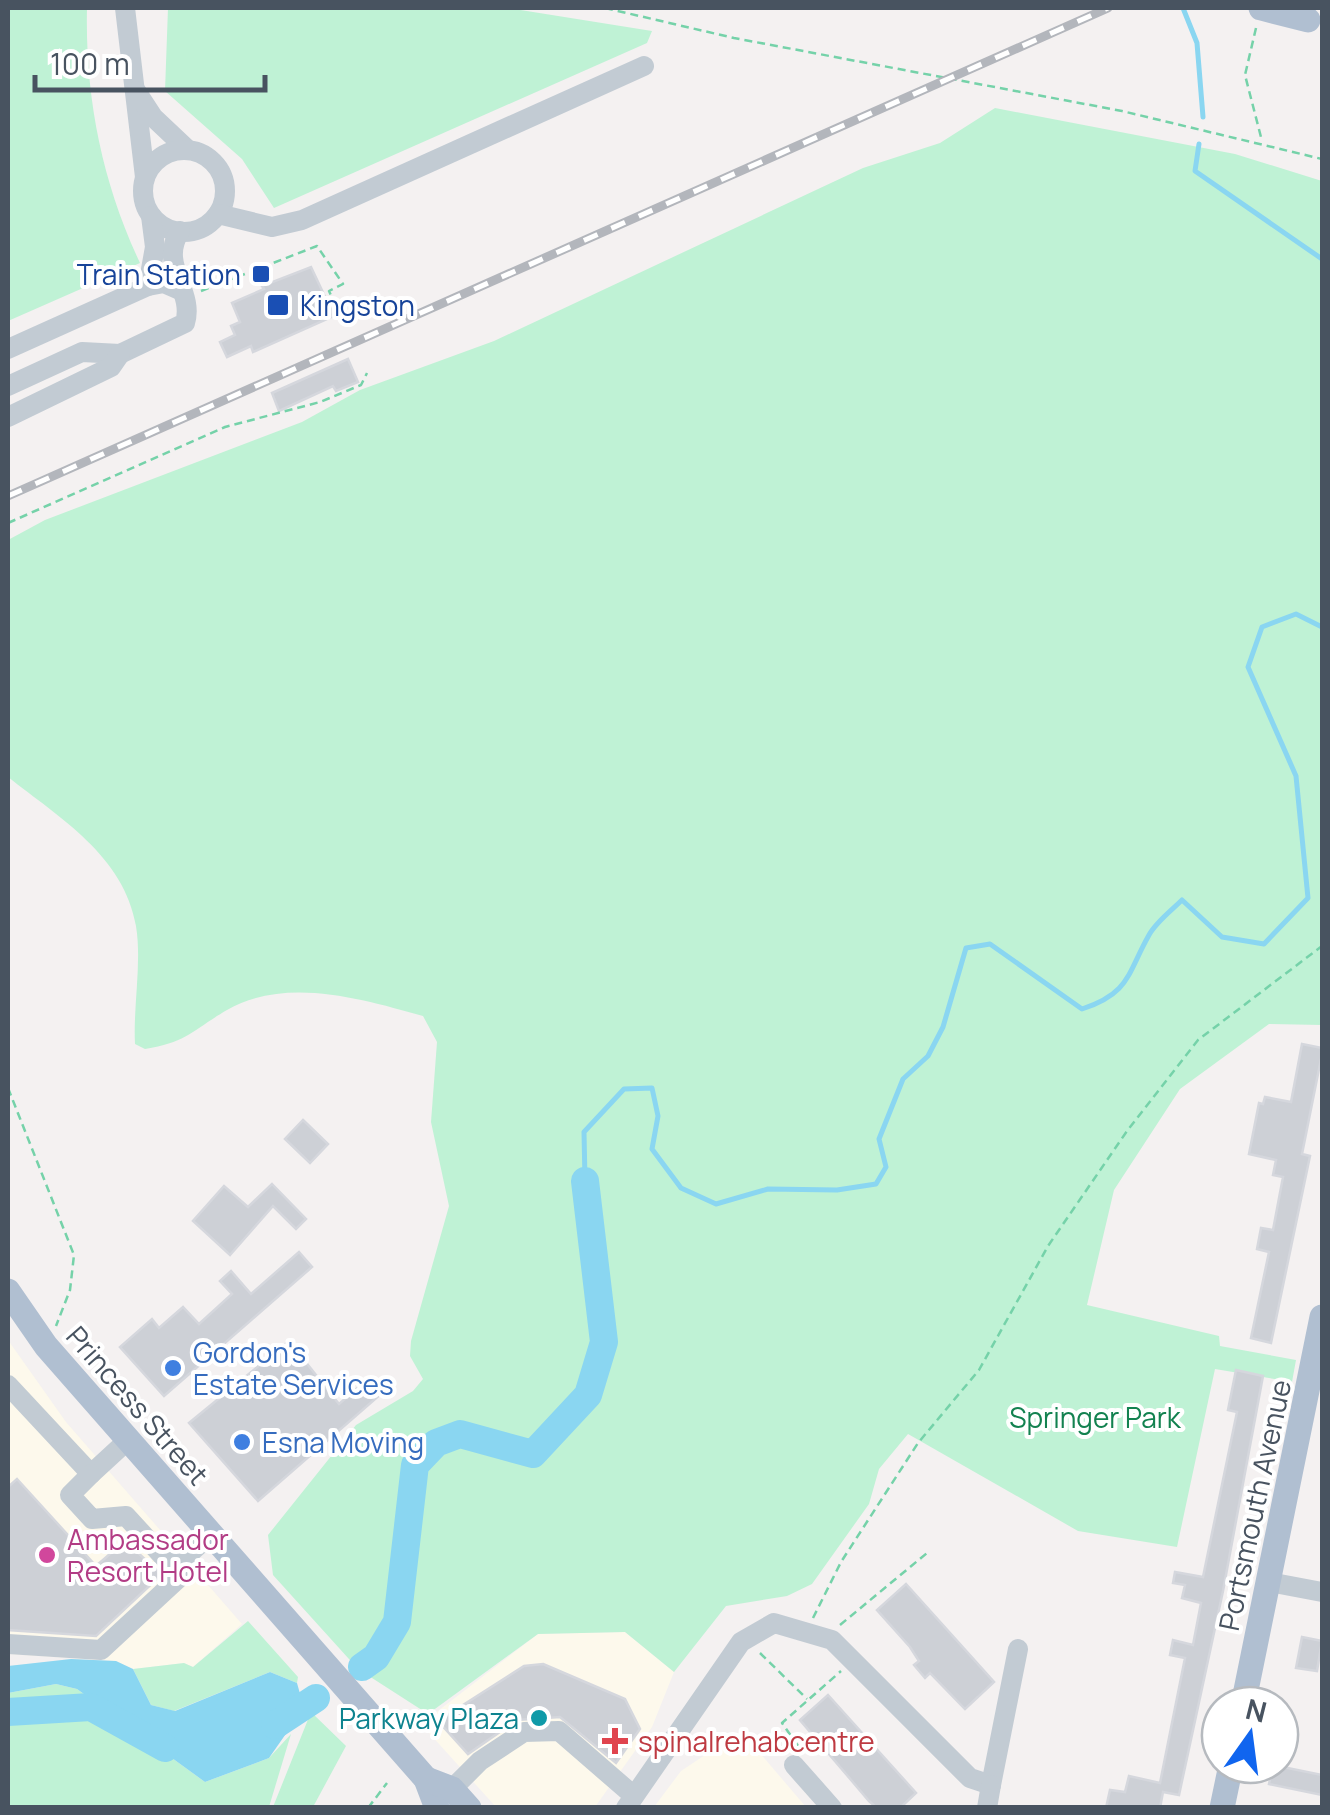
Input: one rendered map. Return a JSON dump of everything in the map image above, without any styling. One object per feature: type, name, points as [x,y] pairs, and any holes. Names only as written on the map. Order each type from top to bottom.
[{"type":"main road","points":[[1260,14],[1315,23]]},
{"type":"main road","name":"Princess Street","points":[[8,1291],[46,1346],[128,1440],[426,1779],[453,1801]]},
{"type":"main road","name":"Portsmouth Avenue","points":[[1247,1685],[1322,1317]]},
{"type":"street","points":[[126,8],[145,177],[142,191],[151,216],[155,247],[148,286]]},
{"type":"street","points":[[218,214],[272,227],[302,220],[644,66]]},
{"type":"street","points":[[132,86],[153,117],[188,150],[212,161],[253,222]]},
{"type":"street","points":[[145,177],[162,156],[188,150]]},
{"type":"street","points":[[151,216],[180,232],[201,229],[218,214],[224,184]]},
{"type":"street","points":[[8,386],[82,352],[120,354],[186,322],[189,312],[172,256],[180,232]]},
{"type":"street","points":[[8,349],[148,286],[164,282],[180,290]]},
{"type":"street","points":[[8,416],[111,367],[120,354]]},
{"type":"street","points":[[8,1386],[91,1474]]},
{"type":"street","points":[[8,1644],[104,1649],[181,1576],[126,1516],[92,1519],[70,1495],[128,1440]]},
{"type":"street","points":[[173,1568],[211,1534]]},
{"type":"street","points":[[1269,1582],[1322,1592]]},
{"type":"street","points":[[453,1801],[480,1762],[524,1732],[559,1731],[630,1802],[742,1642],[774,1623],[816,1635],[853,1660],[970,1778],[991,1785]]},
{"type":"street","points":[[987,1808],[1018,1649]]},
{"type":"street","points":[[794,1765],[832,1808]]},
{"type":"path","points":[[605,8],[734,38],[1150,117],[1322,159]]},
{"type":"path","points":[[1260,14],[1244,67],[1262,142]]},
{"type":"path","points":[[180,290],[210,291],[317,246],[333,264],[343,284],[328,291],[338,310]]},
{"type":"path","points":[[8,523],[225,427],[320,402],[361,385],[367,373]]},
{"type":"path","points":[[816,1635],[841,1562],[918,1443],[978,1370],[1048,1246],[1127,1131],[1198,1040],[1322,946]]},
{"type":"path","points":[[8,1088],[74,1255],[70,1290],[54,1332]]},
{"type":"path","points":[[816,1635],[882,1586],[886,1590],[926,1553]]},
{"type":"path","points":[[760,1653],[808,1700]]},
{"type":"path","points":[[794,1765],[798,1742],[782,1723],[853,1660]]},
{"type":"path","points":[[368,1808],[386,1782]]},
{"type":"shaded area","points":[[8,1340],[66,1422],[242,1624],[193,1667],[184,1663],[133,1669],[116,1661],[8,1654]]},
{"type":"shaded area","points":[[625,1632],[674,1672],[652,1727],[595,1807],[496,1807],[421,1724],[538,1634]]},
{"type":"shaded area","points":[[741,1731],[806,1807],[654,1807],[681,1771]]},
{"type":"green space","points":[[8,8],[87,8],[89,74],[98,138],[115,202],[140,263],[8,321]]},
{"type":"green space","points":[[168,8],[508,8],[652,31],[647,43],[274,208],[242,159],[165,91]]},
{"type":"green space","name":"Springer Park","points":[[995,108],[1235,154],[1322,181],[1322,1025],[1269,1024],[1180,1089],[1114,1190],[1087,1305],[1219,1336],[1220,1346],[1296,1360],[1292,1382],[1215,1369],[1177,1547],[1078,1531],[908,1434],[879,1469],[869,1504],[812,1584],[787,1596],[726,1606],[674,1672],[625,1632],[538,1634],[428,1714],[358,1669],[273,1575],[268,1535],[356,1425],[413,1391],[423,1379],[410,1356],[411,1341],[449,1206],[431,1122],[437,1042],[423,1016],[350,998],[299,992],[250,1000],[171,1043],[145,1049],[135,1044],[138,940],[129,901],[104,859],[87,841],[8,777],[8,540],[45,520],[302,422],[360,390],[494,341],[863,168],[940,143]]},
{"type":"green space","points":[[248,1621],[298,1677],[297,1683],[270,1672],[174,1711],[151,1705],[133,1669],[184,1663],[193,1667]]},
{"type":"green space","points":[[56,1684],[77,1689],[205,1782],[269,1758],[291,1734],[269,1807],[8,1808],[8,1693]]},
{"type":"green space","points":[[311,1712],[346,1746],[313,1807],[273,1807]]},
{"type":"water","points":[[71,1659],[116,1661],[133,1669],[151,1705],[175,1711],[270,1672],[297,1683],[304,1708],[269,1758],[205,1782],[77,1689],[56,1684],[8,1693],[8,1666]]},
{"type":"building","points":[[311,267],[334,316],[253,352],[251,346],[227,357],[220,342],[235,335],[231,326],[240,322],[232,303],[264,289],[262,286]]},
{"type":"building","points":[[348,359],[358,382],[336,391],[333,386],[279,411],[272,393]]},
{"type":"building","points":[[1302,1044],[1322,1048],[1322,1054],[1302,1154],[1310,1156],[1271,1343],[1251,1338],[1269,1252],[1257,1249],[1261,1228],[1273,1230],[1283,1177],[1273,1175],[1276,1160],[1249,1154],[1259,1103],[1263,1104],[1265,1097],[1291,1102]]},
{"type":"building","points":[[303,1120],[328,1144],[310,1163],[285,1139]]},
{"type":"building","points":[[272,1184],[306,1219],[296,1229],[273,1206],[230,1255],[193,1221],[224,1186],[248,1207]]},
{"type":"building","points":[[299,1252],[312,1267],[164,1396],[120,1347],[152,1319],[159,1328],[183,1307],[199,1324],[232,1294],[220,1281],[231,1271],[251,1294]]},
{"type":"building","points":[[289,1341],[339,1404],[368,1379],[381,1394],[258,1501],[189,1423]]},
{"type":"building","points":[[1236,1370],[1263,1376],[1223,1591],[1179,1795],[1163,1792],[1160,1808],[1106,1808],[1110,1790],[1125,1792],[1129,1776],[1160,1783],[1185,1658],[1170,1655],[1173,1640],[1193,1645],[1201,1603],[1182,1598],[1185,1585],[1173,1583],[1175,1572],[1203,1577],[1237,1412],[1228,1410]]},
{"type":"building","name":"Ambassador Resort Hotel","points":[[17,1479],[96,1566],[125,1541],[159,1572],[159,1577],[96,1636],[8,1630],[8,1487]]},
{"type":"building","points":[[906,1584],[994,1682],[965,1709],[930,1673],[925,1678],[914,1665],[919,1661],[910,1647],[877,1610]]},
{"type":"building","points":[[1302,1637],[1322,1641],[1317,1671],[1296,1668]]},
{"type":"building","name":"Parkway Plaza","points":[[543,1664],[625,1699],[640,1729],[616,1763],[560,1717],[517,1720],[468,1754],[438,1721],[524,1666]]},
{"type":"building","points":[[828,1695],[916,1793],[900,1808],[877,1808],[869,1801],[800,1720]]},
{"type":"building","points":[[1300,1771],[1322,1775],[1322,1795],[1274,1785],[1300,1785]]},
{"type":"waterway","points":[[1183,8],[1197,43],[1203,117]]},
{"type":"waterway","points":[[1199,144],[1195,171],[1322,259]]},
{"type":"waterway","points":[[585,1181],[584,1132],[624,1089],[652,1088],[658,1116],[652,1149],[681,1188],[716,1204],[768,1189],[837,1190],[876,1184],[886,1167],[879,1139],[903,1079],[928,1056],[943,1027],[966,948],[990,944],[1082,1009],[1118,989],[1152,930],[1182,900],[1222,937],[1264,944],[1308,898],[1296,776],[1248,667],[1262,627],[1296,614],[1322,627]]},
{"type":"waterway","points":[[362,1667],[376,1657],[397,1622],[415,1465],[436,1443],[460,1434],[533,1454],[588,1395],[604,1342],[585,1181]]},
{"type":"waterway","points":[[275,1725],[316,1698]]},
{"type":"waterway","points":[[8,1712],[91,1707],[165,1748]]},
{"type":"railway","points":[[8,496],[1108,8]]},
{"type":"place","name":"Train Station","points":[[261,274]]},
{"type":"place","name":"Kingston","points":[[278,305]]},
{"type":"place","name":"Gordon's Estate Services","points":[[173,1368]]},
{"type":"place","name":"Esna Moving","points":[[242,1442]]},
{"type":"place","name":"Ambassador Resort Hotel","points":[[47,1555]]},
{"type":"place","name":"Parkway Plaza","points":[[539,1718]]},
{"type":"place","name":"spinalrehabcentre","points":[[615,1741]]}]
